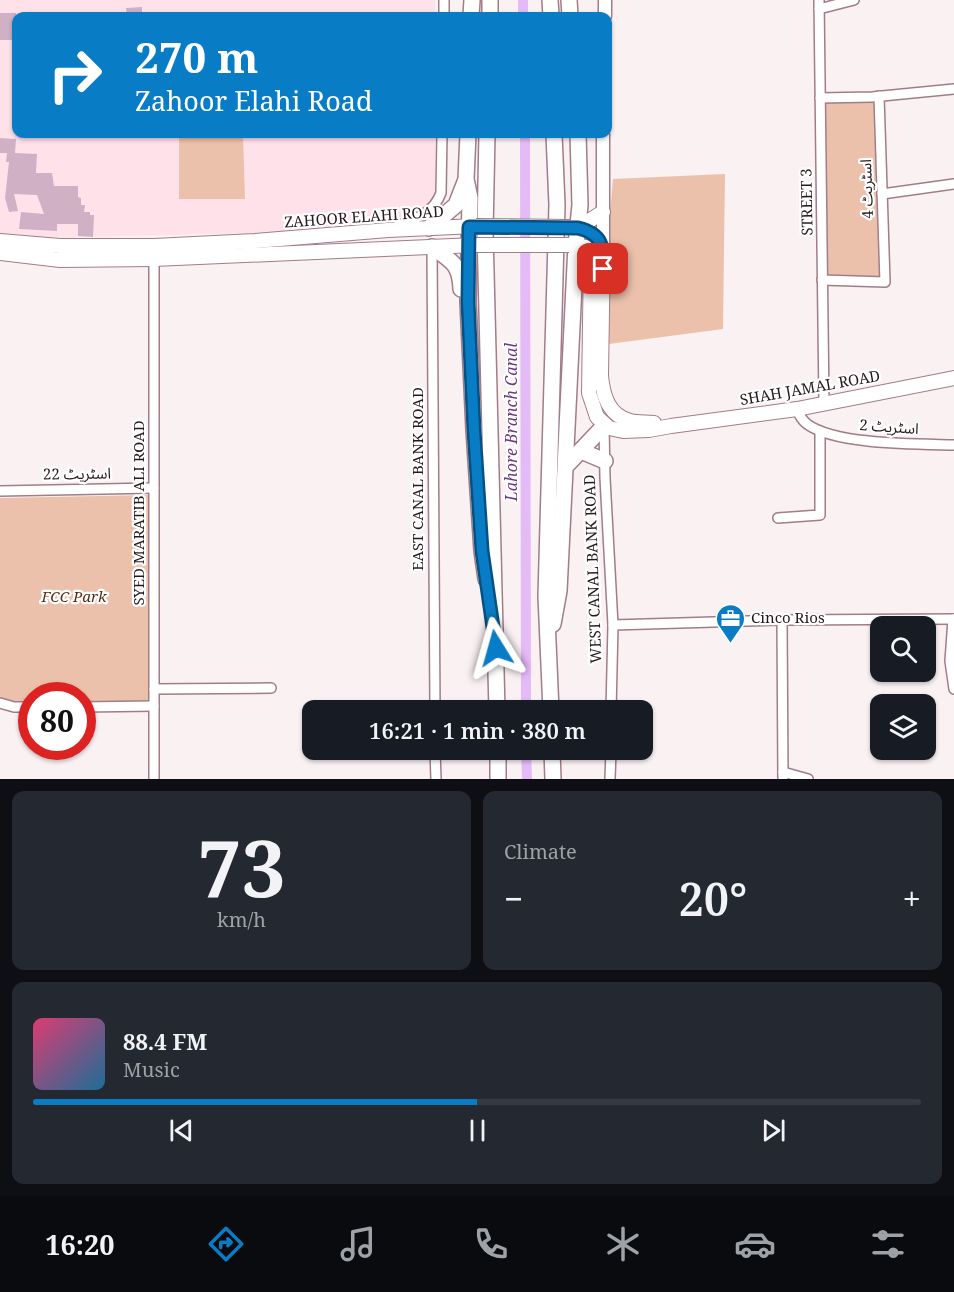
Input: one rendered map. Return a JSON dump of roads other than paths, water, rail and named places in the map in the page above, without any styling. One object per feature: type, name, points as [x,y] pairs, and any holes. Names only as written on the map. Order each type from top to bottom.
[{"type":"highway","points":[[468,138],[466,179],[472,227],[468,302],[474,430],[482,551],[496,648]]},
{"type":"highway","points":[[487,138],[485,232],[497,700]]},
{"type":"highway","points":[[551,700],[546,596],[557,205],[554,138]]},
{"type":"highway","points":[[549,650],[559,591],[566,466],[572,245],[580,181],[578,138]]},
{"type":"highway","points":[[429,228],[456,205],[466,179]]},
{"type":"highway","points":[[432,247],[453,262],[457,268],[460,275],[461,292],[468,302]]},
{"type":"highway","points":[[566,466],[604,426]]},
{"type":"highway","points":[[581,451],[604,461]]},
{"type":"highway","points":[[498,760],[498,779]]},
{"type":"highway","points":[[552,760],[553,779]]},
{"type":"main road","points":[[574,227],[603,212]]},
{"type":"main road","name":"ZAHOOR ELAHI ROAD","points":[[0,253],[60,260],[388,230],[574,227]]},
{"type":"main road","points":[[574,227],[587,230],[596,236],[603,247],[601,376],[604,396],[611,409],[624,418],[671,426]]},
{"type":"main road","name":"ZAHOOR ELAHI ROAD","points":[[0,241],[154,252],[572,245]]},
{"type":"main road","points":[[572,245],[586,247],[591,255],[588,386],[594,410],[604,426]]},
{"type":"main road","name":"SHAH JAMAL ROAD","points":[[604,426],[614,430],[634,432],[797,409],[954,378]]},
{"type":"street","points":[[819,4],[854,0]]},
{"type":"street","name":"STREET 3","points":[[819,4],[824,404]]},
{"type":"street","points":[[820,98],[879,96],[954,88]]},
{"type":"street","name":"اسٹریٹ 4","points":[[822,280],[885,282],[879,96]]},
{"type":"street","points":[[388,230],[427,213],[438,201],[441,193],[442,138]]},
{"type":"street","points":[[603,138],[603,247]]},
{"type":"street","points":[[882,194],[954,184]]},
{"type":"street","name":"EAST CANAL BANK ROAD","points":[[432,247],[435,700]]},
{"type":"street","name":"SYED MARATIB ALI ROAD","points":[[154,252],[154,779]]},
{"type":"street","name":"اسٹریٹ 2","points":[[797,409],[798,414],[808,425],[820,431],[855,440],[954,445]]},
{"type":"street","name":"WEST CANAL BANK ROAD","points":[[604,426],[613,626],[611,700]]},
{"type":"street","points":[[778,518],[820,515],[820,431]]},
{"type":"street","name":"اسٹریٹ 22","points":[[0,491],[154,488]]},
{"type":"street","points":[[613,626],[782,620],[953,619],[950,662],[954,690]]},
{"type":"street","points":[[782,620],[783,775],[808,779]]},
{"type":"street","points":[[154,689],[271,688]]},
{"type":"street","points":[[0,703],[18,707]]},
{"type":"street","points":[[96,707],[154,706]]},
{"type":"street","points":[[435,760],[436,779]]},
{"type":"street","points":[[610,760],[610,779]]},
{"type":"waterway","name":"Lahore Branch Canal","points":[[523,0],[523,12]]},
{"type":"waterway","name":"Lahore Branch Canal","points":[[525,138],[526,700]]},
{"type":"waterway","name":"Lahore Branch Canal","points":[[526,760],[527,779]]},
{"type":"place","name":"Cinco Rios","points":[[730,644]]},
{"type":"park label","name":"FCC Park","points":[[74,597]]}]
